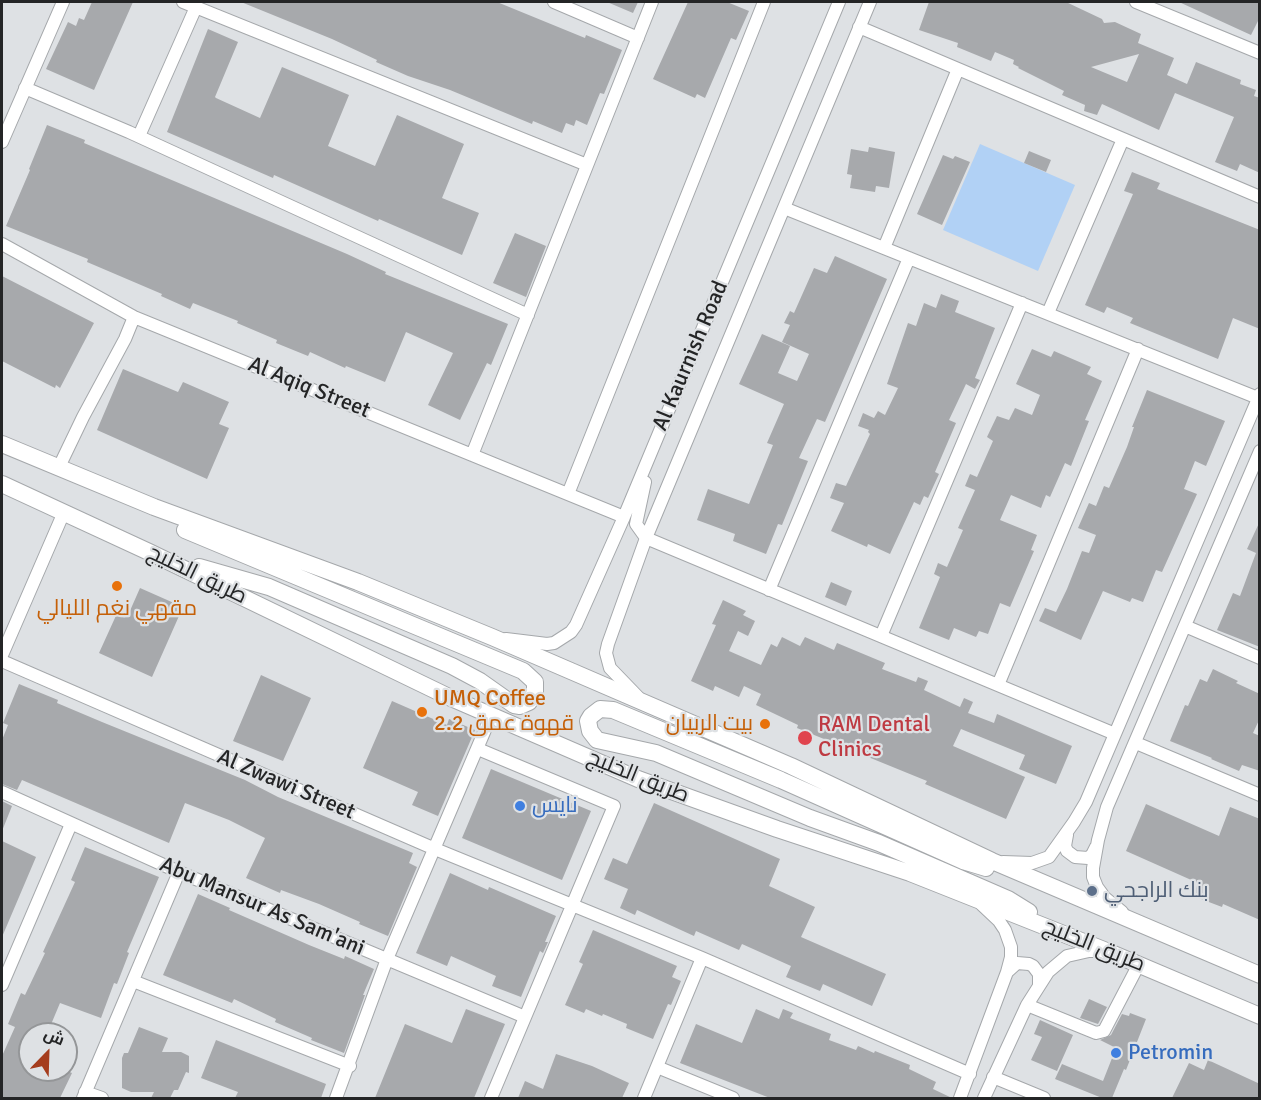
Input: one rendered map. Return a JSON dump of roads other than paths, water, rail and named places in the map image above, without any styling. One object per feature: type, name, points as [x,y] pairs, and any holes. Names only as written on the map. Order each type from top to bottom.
[{"type":"main road","name":"طريق الخليج","points":[[2,444],[207,528],[358,582],[492,637],[791,766],[992,861],[1260,975]]},
{"type":"main road","name":"طريق الخليج","points":[[2,484],[491,716],[686,797],[777,830],[910,873],[1139,964],[1260,1016]]},
{"type":"main road","points":[[102,485],[191,534],[523,671],[535,682],[535,692],[529,702],[520,706],[514,705],[460,670],[269,587],[149,552]]},
{"type":"main road","points":[[1042,883],[963,861],[781,780],[613,710],[600,709],[588,721],[590,731],[597,740],[634,746],[656,753],[810,818],[879,843],[1008,899],[1070,936]]},
{"type":"street","points":[[2,142],[63,2]]},
{"type":"street","points":[[183,2],[587,165]]},
{"type":"street","points":[[554,2],[638,38]]},
{"type":"street","points":[[472,455],[652,2]]},
{"type":"street","points":[[568,494],[764,2]]},
{"type":"street","name":"Al Kaurnish Road","points":[[492,637],[547,644],[561,640],[571,632],[624,517],[839,2]]},
{"type":"street","points":[[833,90],[837,63],[861,2]]},
{"type":"street","name":"Al Kaurnish Road","points":[[643,702],[614,674],[606,653],[646,538],[870,2]]},
{"type":"street","points":[[1136,2],[1150,4],[1260,53]]},
{"type":"street","points":[[139,136],[196,7]]},
{"type":"street","points":[[859,27],[1260,197]]},
{"type":"street","points":[[884,248],[958,69]]},
{"type":"street","points":[[25,88],[139,136],[528,315]]},
{"type":"street","points":[[1048,314],[1123,139]]},
{"type":"street","points":[[784,208],[1259,396],[1086,802],[1056,850],[1049,857],[1021,863],[992,861]]},
{"type":"street","name":"Al Aqiq Street","points":[[2,244],[134,317],[624,517]]},
{"type":"street","points":[[769,590],[909,258]]},
{"type":"street","points":[[881,636],[1022,303]]},
{"type":"street","points":[[58,467],[125,339],[134,317]]},
{"type":"street","points":[[998,685],[1138,349]]},
{"type":"street","points":[[658,435],[640,500],[636,524],[646,538],[1115,734]]},
{"type":"street","points":[[1131,921],[1097,888],[1093,868],[1107,807],[1260,452]]},
{"type":"street","points":[[2,655],[64,512]]},
{"type":"street","points":[[1185,626],[1260,658]]},
{"type":"street","name":"Al Zwawi Street","points":[[2,661],[435,849],[702,958],[970,1074]]},
{"type":"street","points":[[336,1098],[350,1066],[387,959],[491,716]]},
{"type":"street","points":[[1136,743],[1260,795]]},
{"type":"street","points":[[478,749],[614,806],[491,1098]]},
{"type":"street","name":"Abu Mansur As Sam'ani","points":[[2,792],[179,872],[525,1017]]},
{"type":"street","points":[[2,985],[71,824]]},
{"type":"street","points":[[1070,829],[1065,846],[1067,851],[1075,857],[1083,859],[1092,855],[1098,840]]},
{"type":"street","points":[[102,1098],[84,1095],[179,872]]},
{"type":"street","points":[[960,1098],[1011,957],[1009,938],[999,921],[971,897]]},
{"type":"street","points":[[984,1098],[1027,1005],[1053,966],[1067,956],[1089,951],[1109,952]]},
{"type":"street","points":[[644,1098],[702,958]]},
{"type":"street","points":[[1007,972],[1017,963],[1029,964],[1039,975],[1039,985]]},
{"type":"street","points":[[1027,1005],[1096,1033],[1104,1031],[1139,964]]},
{"type":"street","points":[[133,981],[350,1066]]},
{"type":"street","points":[[657,1067],[733,1098]]},
{"type":"street","points":[[993,1077],[1044,1098]]},
{"type":"place","name":"مقهي نغم الليالي","points":[[117,586]]},
{"type":"place","name":"UMQ Coffee 2.2 قهوة عمق","points":[[422,712]]},
{"type":"place","name":"بيت الربيان","points":[[765,724]]},
{"type":"place","name":"RAM Dental Clinics","points":[[805,738]]},
{"type":"place","name":"نايس","points":[[520,806]]},
{"type":"place","name":"بنك الراجحي","points":[[1092,891]]},
{"type":"place","name":"Petromin","points":[[1116,1053]]}]
